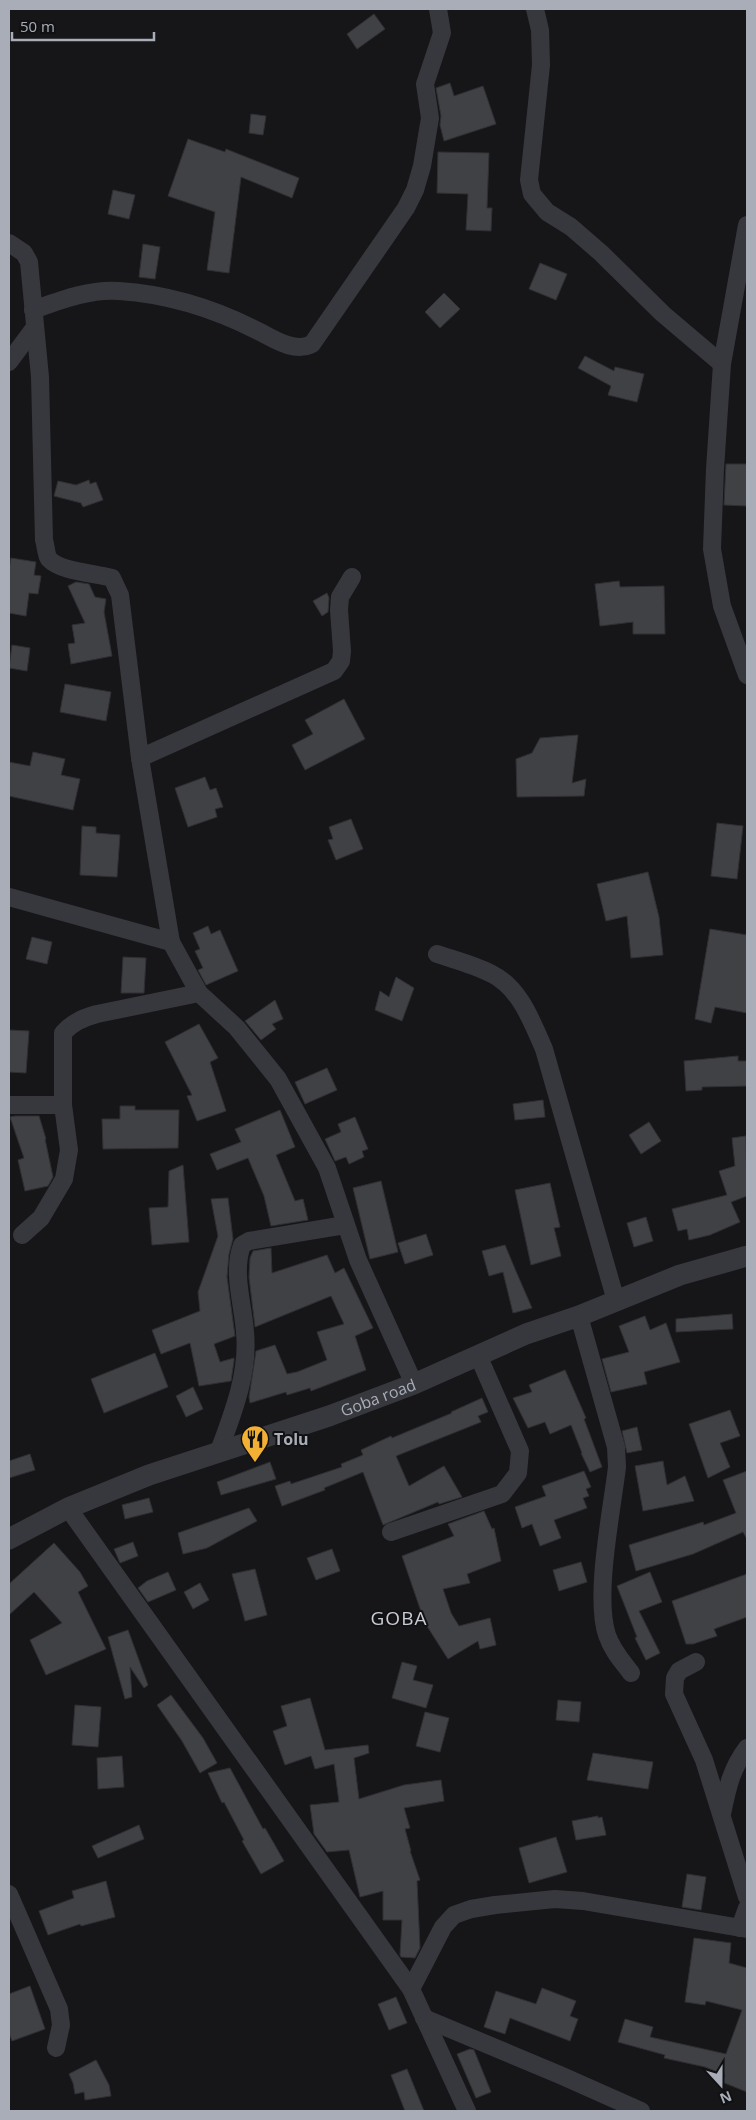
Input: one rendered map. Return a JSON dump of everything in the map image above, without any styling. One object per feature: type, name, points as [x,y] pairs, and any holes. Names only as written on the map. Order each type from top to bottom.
[{"type":"street","points":[[9,362],[34,318],[66,298],[94,292],[118,291],[168,298],[227,315],[292,346],[305,348],[312,344],[406,208],[415,190],[422,166],[430,118],[425,84],[442,33],[438,9]]},
{"type":"street","points":[[535,9],[541,49],[529,180],[532,194],[547,212],[571,228],[601,253],[662,314],[722,364]]},
{"type":"street","points":[[747,225],[722,364],[712,549],[722,606],[747,675]]},
{"type":"street","points":[[9,243],[24,253],[29,262],[40,377],[44,540],[48,558],[60,568],[96,573],[112,578],[120,595],[140,758],[171,942],[199,993],[237,1028],[278,1079],[327,1168],[358,1260],[414,1384]]},
{"type":"street","points":[[140,758],[334,671],[341,661],[340,597],[352,577]]},
{"type":"street","points":[[9,897],[171,942]]},
{"type":"street","points":[[437,954],[492,974],[508,985],[530,1016],[544,1050],[616,1301]]},
{"type":"street","points":[[22,1235],[41,1218],[64,1178],[69,1150],[63,1104],[63,1033],[81,1018],[199,993]]},
{"type":"street","points":[[9,1105],[63,1104]]},
{"type":"street","points":[[219,1451],[234,1408],[245,1366],[246,1332],[240,1301],[238,1257],[242,1245],[249,1241],[345,1225]]},
{"type":"street","name":"Goba road","points":[[11,1536],[68,1508],[149,1475],[329,1416],[414,1384],[526,1334],[579,1316],[680,1275],[747,1256]]},
{"type":"street","points":[[579,1316],[616,1447],[617,1467],[602,1605],[607,1634],[617,1656],[631,1673]]},
{"type":"street","points":[[391,1532],[502,1494],[518,1473],[520,1451],[478,1355]]},
{"type":"street","points":[[68,1508],[411,1989],[467,2111]]},
{"type":"street","points":[[696,1662],[679,1671],[673,1686],[674,1694],[704,1760],[747,1897]]},
{"type":"street","points":[[722,1816],[727,1790],[736,1763],[747,1748]]},
{"type":"street","points":[[9,1894],[59,2009],[61,2025],[56,2048]]},
{"type":"street","points":[[411,1989],[443,1927],[454,1915],[479,1908],[521,1901],[556,1898],[744,1929],[747,1908]]},
{"type":"street","points":[[424,2018],[641,2111]]},
{"type":"building","points":[[374,14],[385,29],[357,49],[347,34]]},
{"type":"building","points":[[450,83],[454,96],[483,86],[496,124],[444,141],[440,125],[441,116],[436,88]]},
{"type":"building","points":[[251,114],[266,116],[263,135],[249,133]]},
{"type":"building","points":[[188,139],[225,152],[226,149],[299,178],[292,198],[241,177],[229,273],[207,270],[215,212],[168,196]]},
{"type":"building","points":[[438,152],[489,153],[487,208],[492,208],[491,231],[466,230],[468,194],[437,193]]},
{"type":"building","points":[[113,190],[135,195],[129,219],[108,214]]},
{"type":"building","points":[[143,244],[160,247],[155,279],[139,277]]},
{"type":"building","points":[[540,263],[567,274],[556,300],[529,289]]},
{"type":"building","points":[[444,293],[460,309],[440,328],[425,312]]},
{"type":"building","points":[[585,356],[614,371],[615,367],[644,374],[637,402],[608,395],[611,386],[578,368]]},
{"type":"building","points":[[726,464],[747,464],[747,506],[724,505]]},
{"type":"building","points":[[89,480],[90,484],[96,482],[103,500],[83,507],[81,503],[54,496],[58,481],[76,485]]},
{"type":"building","points":[[11,558],[36,562],[34,575],[41,576],[38,594],[29,593],[26,616],[9,613],[9,569]]},
{"type":"building","points":[[619,581],[620,587],[664,586],[665,634],[633,634],[633,622],[600,626],[595,584]]},
{"type":"building","points":[[76,582],[89,584],[95,597],[106,599],[104,612],[112,656],[71,664],[68,644],[75,643],[72,625],[85,623],[68,586]]},
{"type":"building","points":[[327,593],[329,598],[328,612],[322,616],[313,601]]},
{"type":"building","points":[[12,645],[30,648],[27,671],[9,668]]},
{"type":"building","points":[[65,684],[111,692],[106,721],[60,712]]},
{"type":"building","points":[[344,699],[365,739],[305,770],[292,745],[313,734],[305,720]]},
{"type":"building","points":[[578,735],[572,783],[586,779],[584,796],[517,797],[516,759],[532,753],[540,738]]},
{"type":"building","points":[[33,752],[65,759],[61,775],[80,779],[73,810],[9,796],[9,762],[30,766]]},
{"type":"building","points":[[205,777],[210,790],[216,788],[223,807],[215,809],[217,817],[188,827],[175,788]]},
{"type":"building","points":[[351,819],[363,849],[336,860],[328,840],[333,839],[329,827]]},
{"type":"building","points":[[717,823],[743,826],[737,879],[711,876]]},
{"type":"building","points":[[82,826],[96,827],[96,833],[120,835],[117,877],[80,875]]},
{"type":"building","points":[[648,872],[659,917],[663,955],[631,958],[627,916],[606,921],[597,884]]},
{"type":"building","points":[[208,926],[211,934],[220,930],[238,971],[206,985],[198,970],[203,968],[195,951],[200,949],[193,933]]},
{"type":"building","points":[[710,929],[747,935],[747,1013],[715,1007],[711,1023],[695,1019]]},
{"type":"building","points":[[32,937],[52,942],[47,964],[26,959]]},
{"type":"building","points":[[123,957],[146,958],[144,993],[121,993]]},
{"type":"building","points":[[396,977],[414,988],[402,1021],[375,1010],[380,991],[389,997]]},
{"type":"building","points":[[275,1000],[283,1019],[272,1024],[276,1029],[261,1040],[245,1021]]},
{"type":"building","points":[[199,1024],[218,1058],[210,1062],[226,1111],[197,1121],[187,1096],[192,1095],[165,1042]]},
{"type":"building","points":[[9,1030],[29,1031],[26,1073],[9,1072]]},
{"type":"building","points":[[738,1056],[738,1061],[747,1061],[747,1086],[702,1087],[702,1090],[686,1091],[684,1061]]},
{"type":"building","points":[[327,1068],[337,1090],[305,1104],[295,1082]]},
{"type":"building","points":[[543,1100],[545,1117],[515,1120],[513,1104]]},
{"type":"building","points":[[120,1106],[135,1106],[135,1110],[179,1110],[178,1148],[103,1149],[102,1119],[120,1119]]},
{"type":"building","points":[[280,1110],[295,1147],[276,1155],[295,1201],[303,1199],[308,1220],[271,1226],[264,1196],[248,1158],[217,1170],[210,1154],[241,1142],[235,1129]]},
{"type":"building","points":[[39,1116],[46,1139],[53,1177],[48,1186],[25,1191],[18,1160],[24,1158],[10,1117]]},
{"type":"building","points":[[355,1117],[368,1149],[362,1151],[364,1157],[349,1164],[346,1157],[335,1161],[325,1139],[341,1132],[338,1124]]},
{"type":"building","points":[[649,1122],[661,1141],[641,1154],[629,1135]]},
{"type":"building","points":[[746,1136],[747,1196],[731,1202],[740,1222],[710,1235],[689,1240],[687,1229],[678,1231],[672,1209],[727,1195],[719,1171],[735,1166],[732,1138]]},
{"type":"building","points":[[183,1165],[189,1242],[152,1245],[149,1208],[168,1207],[169,1171]]},
{"type":"building","points":[[381,1181],[398,1252],[370,1259],[353,1188]]},
{"type":"building","points":[[550,1183],[560,1227],[554,1228],[561,1256],[531,1265],[515,1190]]},
{"type":"building","points":[[228,1198],[233,1239],[229,1254],[227,1277],[235,1336],[214,1344],[220,1362],[234,1358],[231,1381],[199,1386],[190,1343],[161,1354],[152,1330],[200,1311],[198,1292],[218,1236],[211,1199]]},
{"type":"building","points":[[646,1217],[653,1241],[634,1247],[627,1223]]},
{"type":"building","points":[[426,1234],[433,1255],[405,1264],[398,1243]]},
{"type":"building","points":[[505,1245],[532,1308],[513,1313],[503,1272],[489,1276],[482,1251]]},
{"type":"building","points":[[271,1248],[272,1273],[327,1255],[335,1273],[344,1268],[373,1328],[355,1336],[366,1370],[311,1391],[310,1388],[287,1395],[286,1392],[250,1403],[249,1397],[256,1351],[275,1345],[287,1374],[297,1372],[327,1360],[317,1332],[344,1324],[331,1296],[255,1327],[249,1277],[250,1258],[253,1251]]},
{"type":"building","points":[[732,1314],[733,1329],[676,1332],[676,1319]]},
{"type":"building","points":[[645,1316],[650,1330],[666,1323],[680,1362],[644,1372],[647,1384],[611,1392],[602,1359],[629,1352],[619,1326]]},
{"type":"building","points":[[155,1353],[168,1387],[104,1413],[91,1379]]},
{"type":"building","points":[[565,1370],[586,1418],[584,1419],[602,1467],[590,1472],[571,1425],[550,1434],[545,1422],[528,1428],[513,1398],[532,1392],[529,1385]]},
{"type":"building","points":[[193,1387],[203,1409],[186,1417],[176,1396]]},
{"type":"building","points":[[482,1398],[488,1412],[478,1416],[481,1422],[396,1456],[409,1486],[444,1466],[462,1497],[439,1504],[438,1502],[383,1525],[363,1472],[324,1488],[325,1490],[282,1506],[275,1486],[290,1481],[291,1484],[342,1467],[341,1464],[363,1455],[361,1450],[391,1436],[392,1438],[452,1413]]},
{"type":"building","points":[[730,1410],[740,1436],[720,1443],[730,1467],[708,1478],[689,1424]]},
{"type":"building","points":[[637,1427],[642,1450],[627,1453],[622,1431]]},
{"type":"building","points":[[30,1454],[35,1470],[9,1478],[9,1461]]},
{"type":"building","points":[[663,1461],[667,1485],[685,1476],[694,1501],[643,1511],[635,1466]]},
{"type":"building","points":[[270,1462],[276,1479],[221,1495],[217,1482]]},
{"type":"building","points":[[584,1471],[591,1487],[586,1489],[589,1496],[583,1498],[587,1508],[554,1520],[561,1538],[540,1546],[532,1524],[522,1528],[515,1507],[546,1496],[542,1486]]},
{"type":"building","points":[[747,1471],[747,1539],[743,1532],[693,1554],[636,1571],[629,1545],[703,1522],[704,1525],[736,1513],[723,1480]]},
{"type":"building","points":[[149,1498],[153,1512],[125,1519],[122,1505]]},
{"type":"building","points":[[249,1508],[257,1521],[207,1548],[183,1554],[178,1533]]},
{"type":"building","points":[[484,1511],[492,1529],[494,1528],[501,1561],[467,1574],[470,1583],[443,1589],[451,1613],[459,1626],[490,1618],[496,1645],[480,1649],[478,1641],[448,1659],[425,1623],[402,1556],[454,1536],[448,1524]]},
{"type":"building","points":[[133,1542],[138,1556],[120,1563],[114,1549]]},
{"type":"building","points":[[54,1543],[80,1572],[88,1586],[78,1592],[106,1649],[46,1675],[30,1640],[62,1623],[34,1592],[9,1615],[9,1584]]},
{"type":"building","points":[[332,1549],[340,1571],[316,1580],[307,1558]]},
{"type":"building","points":[[581,1562],[587,1582],[559,1591],[553,1570]]},
{"type":"building","points":[[255,1569],[267,1615],[245,1621],[232,1574]]},
{"type":"building","points":[[168,1572],[176,1590],[148,1602],[138,1588],[147,1581]]},
{"type":"building","points":[[650,1572],[662,1602],[639,1611],[660,1653],[646,1660],[635,1638],[637,1637],[617,1586]]},
{"type":"building","points":[[747,1574],[747,1617],[714,1629],[717,1636],[693,1644],[686,1644],[672,1601]]},
{"type":"building","points":[[200,1583],[209,1600],[193,1609],[184,1592]]},
{"type":"building","points":[[128,1630],[148,1685],[144,1688],[130,1667],[132,1697],[125,1699],[108,1637]]},
{"type":"building","points":[[402,1662],[417,1666],[413,1680],[433,1685],[426,1708],[392,1698]]},
{"type":"building","points":[[171,1695],[203,1738],[217,1763],[200,1773],[182,1741],[157,1705]]},
{"type":"building","points":[[310,1698],[325,1750],[368,1745],[369,1753],[354,1758],[359,1799],[404,1785],[441,1780],[444,1801],[404,1808],[410,1828],[405,1829],[420,1880],[417,1881],[420,1948],[415,1958],[401,1957],[400,1955],[402,1920],[383,1920],[383,1891],[360,1897],[349,1850],[327,1852],[314,1834],[310,1805],[339,1802],[334,1764],[315,1769],[311,1756],[285,1765],[273,1731],[287,1726],[281,1706]]},
{"type":"building","points":[[558,1700],[581,1702],[579,1722],[556,1720]]},
{"type":"building","points":[[75,1705],[101,1707],[98,1747],[72,1745]]},
{"type":"building","points":[[425,1712],[449,1718],[440,1752],[416,1746]]},
{"type":"building","points":[[593,1753],[653,1762],[648,1789],[587,1780]]},
{"type":"building","points":[[122,1756],[124,1787],[98,1789],[97,1758]]},
{"type":"building","points":[[230,1768],[263,1829],[265,1828],[284,1861],[261,1874],[242,1841],[244,1840],[224,1802],[222,1803],[208,1773]]},
{"type":"building","points":[[598,1816],[598,1818],[602,1817],[606,1835],[576,1840],[572,1821]]},
{"type":"building","points":[[139,1825],[144,1839],[98,1858],[92,1846]]},
{"type":"building","points":[[556,1837],[567,1872],[529,1883],[519,1848]]},
{"type":"building","points":[[687,1874],[706,1877],[701,1910],[682,1907]]},
{"type":"building","points":[[106,1881],[115,1917],[81,1926],[80,1924],[48,1935],[39,1911],[74,1898],[72,1891]]},
{"type":"building","points":[[694,1938],[731,1943],[729,1963],[747,1968],[747,2092],[722,2082],[725,2075],[705,2067],[664,2058],[665,2055],[618,2042],[625,2019],[653,2027],[650,2037],[726,2054],[742,2010],[706,2001],[705,2005],[685,2002]]},
{"type":"building","points":[[30,1986],[45,2029],[12,2041],[9,2033],[9,1994]]},
{"type":"building","points":[[542,1988],[576,2001],[570,2016],[578,2019],[570,2041],[510,2018],[505,2034],[484,2027],[496,1991],[536,2004]]},
{"type":"building","points":[[396,1997],[407,2023],[389,2030],[378,2004]]},
{"type":"building","points":[[470,2049],[474,2050],[491,2092],[476,2098],[457,2054]]},
{"type":"building","points":[[96,2060],[109,2085],[111,2096],[85,2100],[84,2092],[75,2094],[69,2074]]},
{"type":"building","points":[[407,2069],[424,2111],[405,2111],[391,2075]]},
{"type":"place","name":"Tolu","points":[[255,1463]]},
{"type":"district","name":"GOBA","points":[[399,1618]]}]
